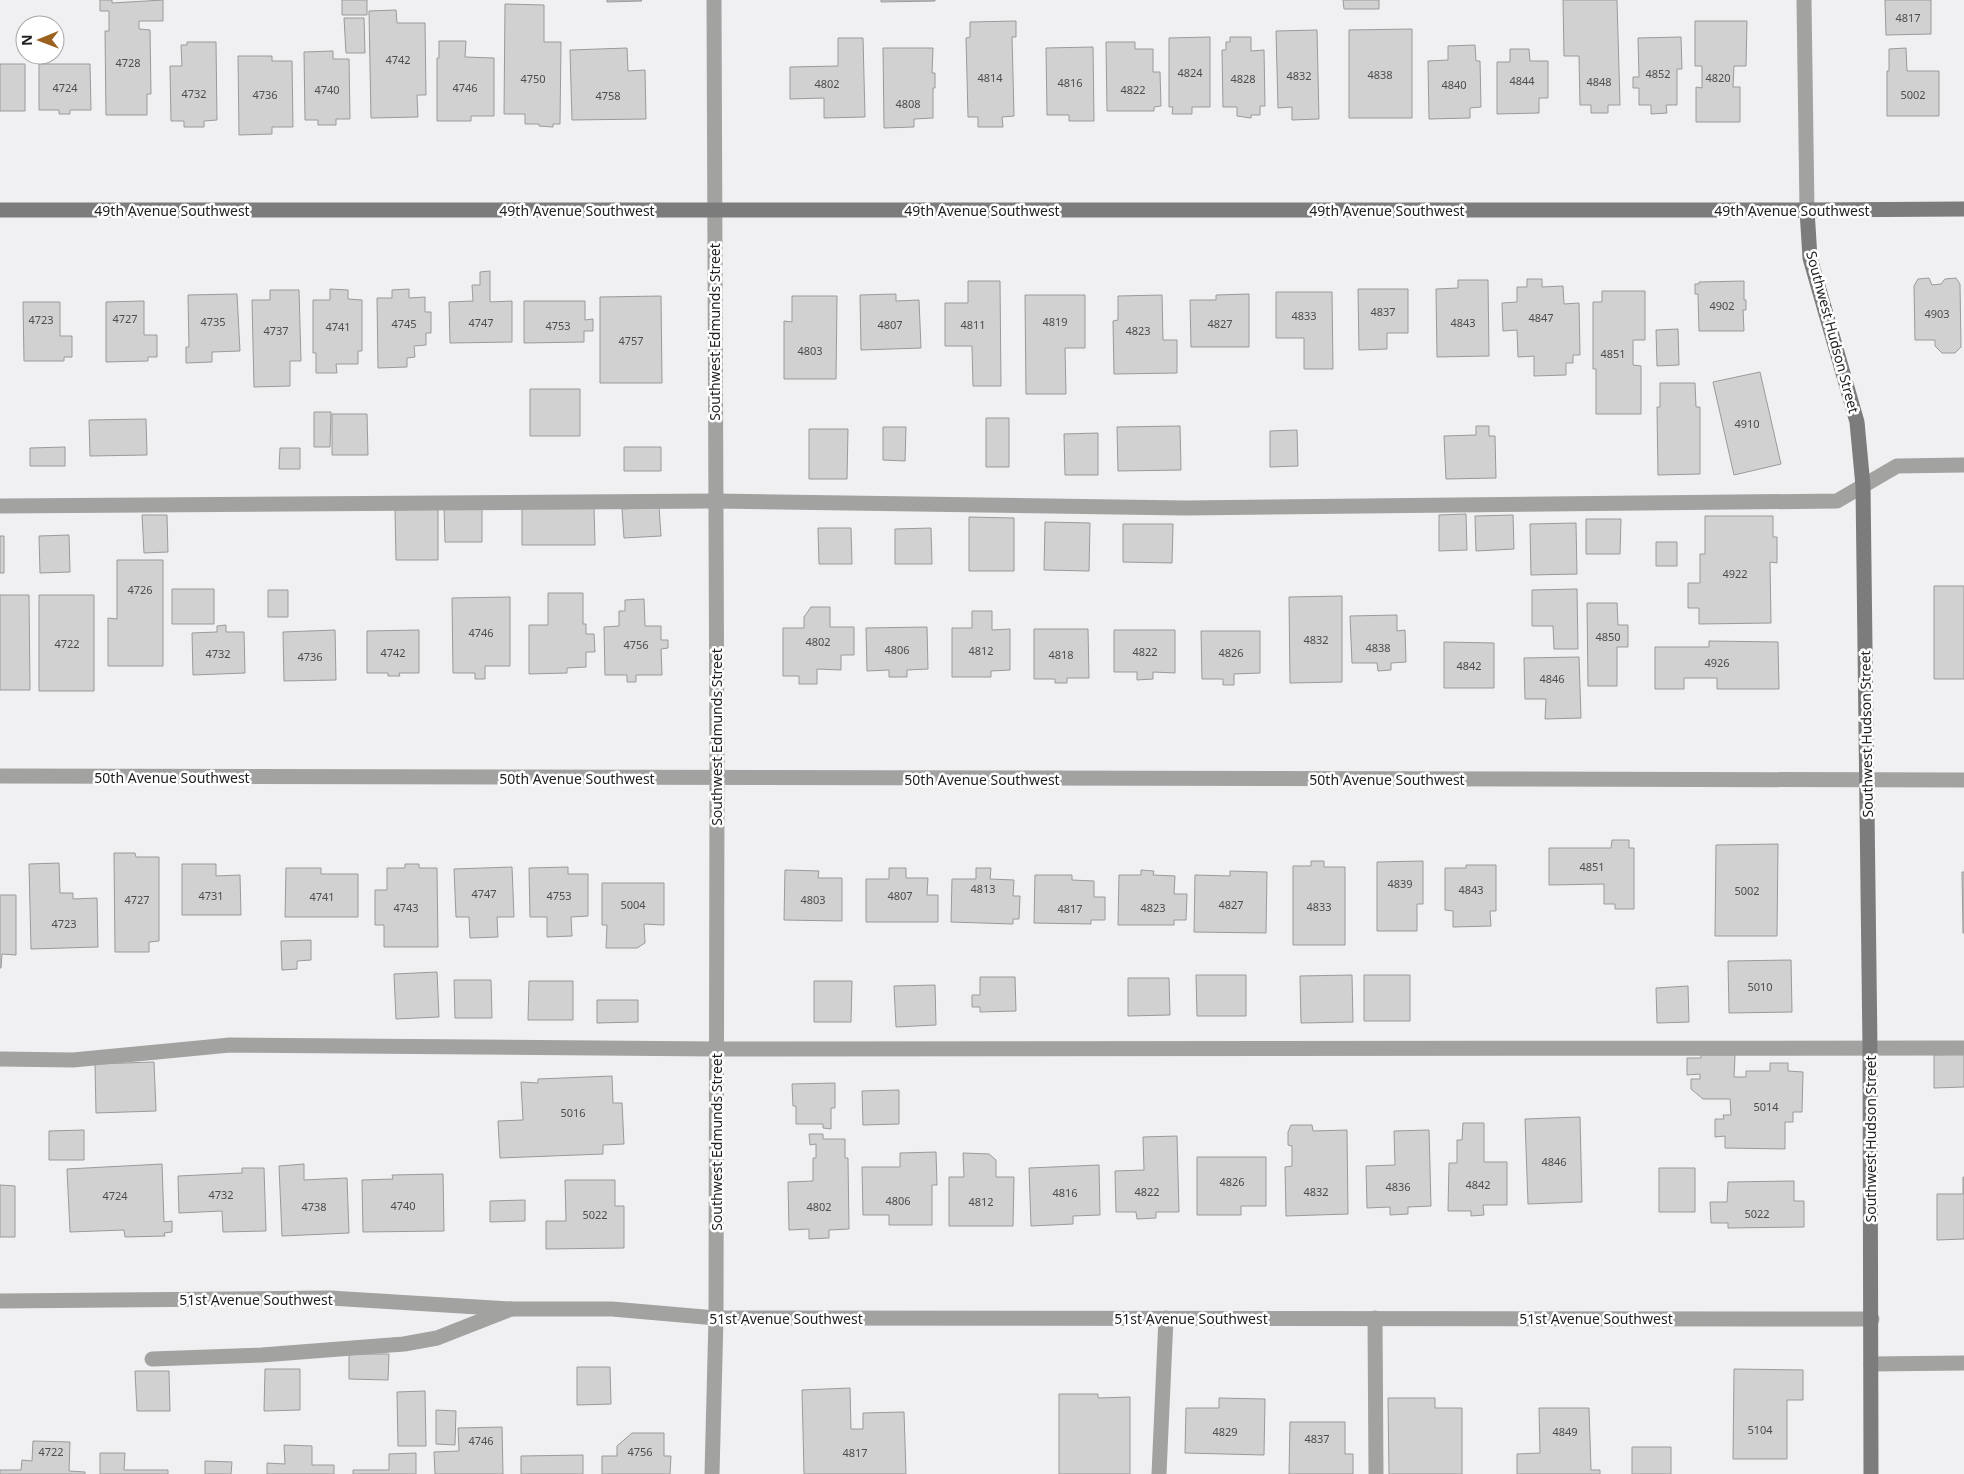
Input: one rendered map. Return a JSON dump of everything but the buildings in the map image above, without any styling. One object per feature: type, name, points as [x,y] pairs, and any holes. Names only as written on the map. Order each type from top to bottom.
[{"type":"street","name":"Southwest Edmunds Street","points":[[712,1474],[716,1318],[717,778],[714,0]]},
{"type":"street","name":"Southwest Hudson Street","points":[[1804,0],[1807,210],[1810,258],[1857,422],[1863,486],[1868,780],[1872,1319],[1871,1474]]},
{"type":"street","name":"49th Avenue Southwest","points":[[0,210],[1964,209]]},
{"type":"street","points":[[0,506],[715,501],[1185,508],[1837,501],[1897,466],[1964,465]]},
{"type":"street","name":"50th Avenue Southwest","points":[[0,776],[1964,780]]},
{"type":"street","points":[[0,1059],[74,1060],[230,1044],[716,1049],[1870,1050],[1964,1048]]},
{"type":"street","name":"51st Avenue Southwest","points":[[0,1301],[330,1298],[511,1309],[612,1310],[716,1318],[1872,1319]]},
{"type":"street","name":"51st Avenue Southwest","points":[[152,1359],[262,1355],[404,1344],[437,1338],[511,1309]]},
{"type":"street","points":[[1159,1474],[1166,1318]]},
{"type":"street","points":[[1375,1318],[1376,1474]]},
{"type":"street","points":[[1871,1364],[1964,1363]]}]
